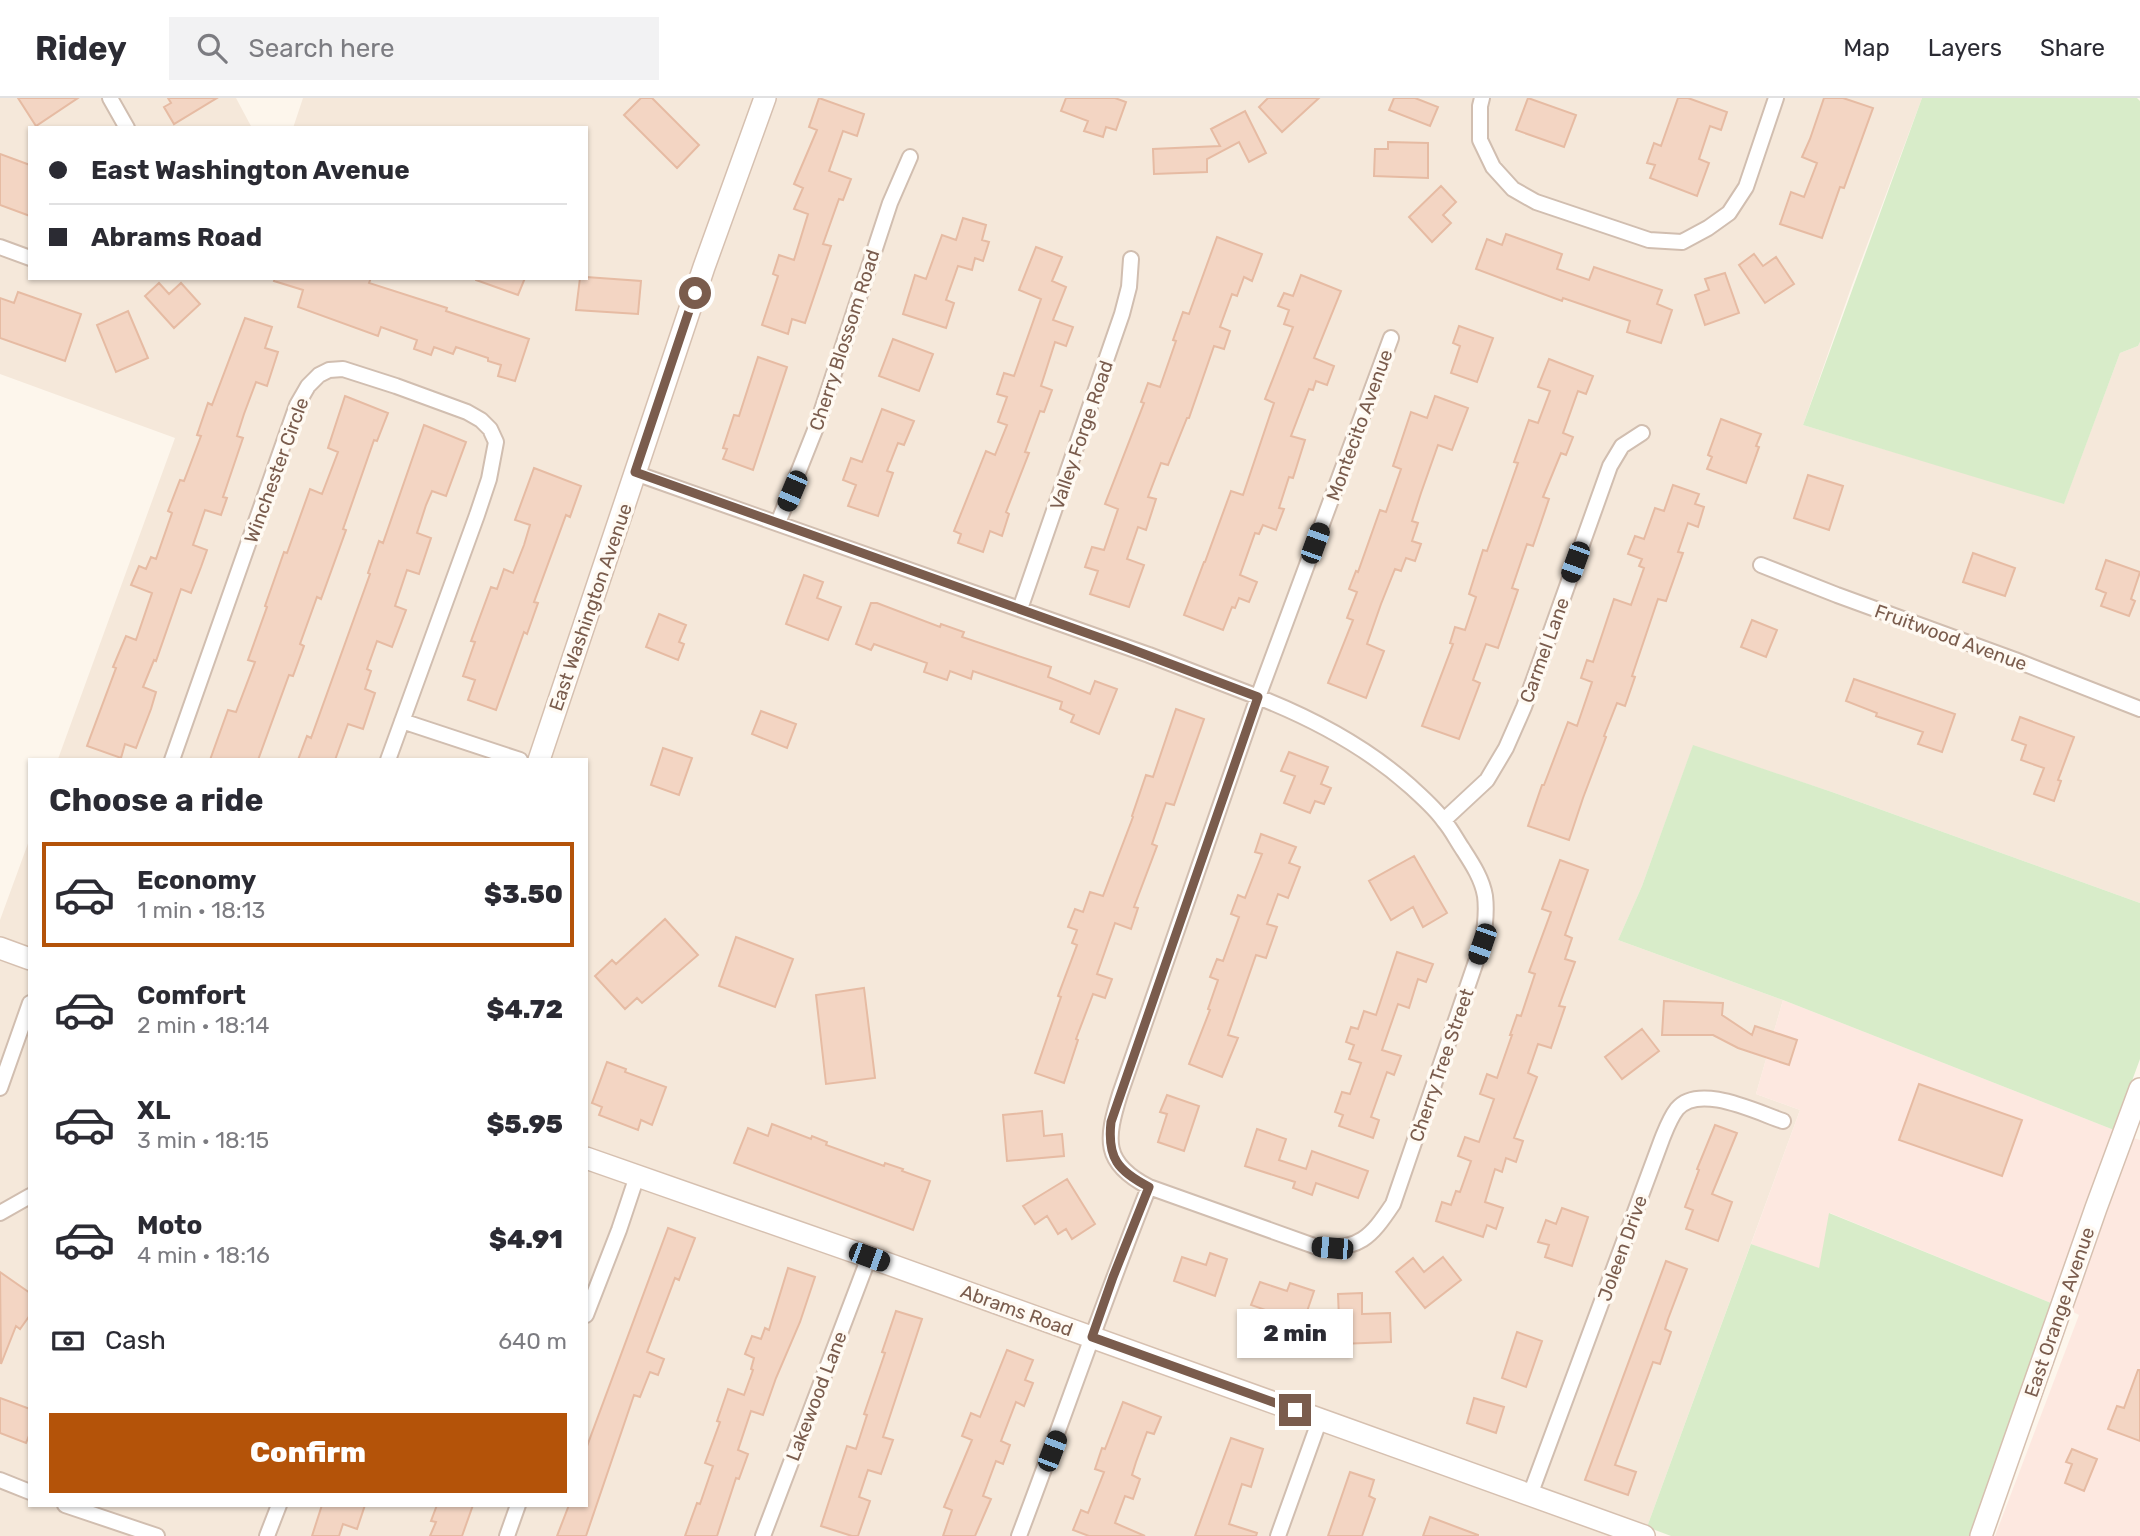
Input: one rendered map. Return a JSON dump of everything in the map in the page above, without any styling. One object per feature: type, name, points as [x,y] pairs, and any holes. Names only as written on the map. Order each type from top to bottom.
[{"type":"street","points":[[110,98],[126,126]]},
{"type":"street","name":"East Washington Avenue","points":[[540,758],[704,267],[765,98]]},
{"type":"street","points":[[1482,98],[1480,140],[1493,167],[1513,189],[1536,202],[1649,240],[1682,242],[1708,229],[1729,213],[1746,187],[1776,98]]},
{"type":"street","name":"Cherry Blossom Road","points":[[778,523],[817,425],[890,203],[910,157]]},
{"type":"street","points":[[0,247],[28,257]]},
{"type":"street","name":"Valley Forge Road","points":[[1020,609],[1119,325],[1129,287],[1131,259]]},
{"type":"street","name":"Montecito Avenue","points":[[1157,987],[1258,697],[1391,338]]},
{"type":"street","name":"Winchester Circle","points":[[173,758],[297,405],[318,375],[329,370],[343,369],[467,412],[490,429],[495,442],[489,479],[389,758]]},
{"type":"street","name":"Carmel Lane","points":[[1444,820],[1488,780],[1506,748],[1524,706],[1609,466],[1622,446],[1642,433]]},
{"type":"street","name":"Cherry Tree Street","points":[[635,472],[1149,655],[1258,697],[1331,730],[1364,750],[1429,803],[1444,820],[1473,866],[1484,892],[1486,924],[1478,957],[1393,1204],[1376,1230],[1348,1246],[1317,1247],[1149,1187],[1133,1179],[1117,1163],[1111,1152],[1109,1139],[1111,1122],[1157,987]]},
{"type":"street","name":"Fruitwood Avenue","points":[[1762,565],[2140,709]]},
{"type":"street","points":[[402,721],[514,758]]},
{"type":"street","points":[[0,948],[28,958]]},
{"type":"street","points":[[0,1088],[28,1009]]},
{"type":"street","name":"East Orange Avenue","points":[[1981,1536],[2140,1089]]},
{"type":"street","name":"Joleen Drive","points":[[1530,1495],[1662,1139],[1678,1107],[1700,1097],[1718,1099],[1783,1121]]},
{"type":"street","name":"Abrams Road","points":[[588,1159],[1644,1536]]},
{"type":"street","points":[[588,1310],[619,1230],[636,1176]]},
{"type":"street","points":[[1019,1536],[1113,1277],[1149,1187]]},
{"type":"street","points":[[0,1213],[28,1197]]},
{"type":"street","name":"Lakewood Lane","points":[[763,1536],[869,1257]]},
{"type":"street","points":[[1278,1536],[1320,1419]]},
{"type":"street","points":[[0,1480],[28,1491]]},
{"type":"street","points":[[69,1507],[121,1530],[157,1536]]},
{"type":"street","points":[[267,1536],[278,1507]]},
{"type":"street","points":[[507,1536],[517,1507]]},
{"type":"shaded area","points":[[0,98],[236,98],[251,126],[28,126],[28,280],[588,280],[588,126],[294,126],[303,98],[754,98],[694,264],[527,758],[58,758],[175,438],[0,374]]},
{"type":"shaded area","points":[[777,98],[1922,98],[1803,425],[2064,503],[2120,353],[2138,346],[2140,342],[2140,903],[1832,792],[1693,746],[1642,886],[1618,940],[1783,1000],[1756,1094],[1800,1110],[1647,1527],[588,1149],[588,758],[551,758],[714,271]]},
{"type":"shaded area","points":[[28,843],[28,948],[0,938],[0,920]]},
{"type":"shaded area","points":[[0,958],[28,968],[28,1507],[588,1507],[588,1169],[1617,1536],[0,1536]]},
{"type":"shaded area","points":[[1783,1000],[2114,1130],[2051,1303],[1830,1213],[1819,1269],[1751,1244],[1800,1110],[1756,1094]]},
{"type":"shaded area","points":[[2133,1138],[2140,1140],[2140,1536],[1995,1536],[2079,1315],[2071,1311]]},
{"type":"green space","points":[[1922,98],[2137,98],[2140,101],[2140,342],[2138,346],[2120,353],[2064,504],[1803,425]]},
{"type":"green space","points":[[1693,745],[2140,903],[2140,1059],[2114,1130],[1783,1000],[1618,940],[1642,886]]},
{"type":"green space","points":[[1829,1213],[2051,1303],[1970,1536],[1671,1536],[1647,1527],[1751,1244],[1819,1268]]},
{"type":"building","points":[[18,98],[78,98],[36,126]]},
{"type":"building","points":[[168,98],[217,98],[174,124],[164,107],[171,103]]},
{"type":"building","points":[[641,98],[652,98],[699,145],[677,168],[624,115]]},
{"type":"building","points":[[819,98],[864,114],[857,136],[843,131],[829,171],[851,179],[843,200],[839,199],[823,244],[831,246],[805,323],[792,319],[788,334],[762,325],[778,276],[773,274],[779,255],[794,260],[808,214],[794,209],[803,188],[794,184],[817,130],[809,127]]},
{"type":"building","points":[[1066,98],[1115,98],[1126,102],[1116,130],[1106,127],[1103,137],[1084,131],[1088,121],[1061,111]]},
{"type":"building","points":[[1268,98],[1319,98],[1282,132],[1259,107]]},
{"type":"building","points":[[1394,98],[1415,98],[1438,107],[1430,126],[1389,110]]},
{"type":"building","points":[[1528,98],[1576,115],[1564,147],[1516,130]]},
{"type":"building","points":[[1678,98],[1688,98],[1727,112],[1721,130],[1710,126],[1699,159],[1709,163],[1697,196],[1650,178],[1655,165],[1647,163],[1654,143],[1661,146]]},
{"type":"building","points":[[1824,98],[1843,98],[1873,108],[1844,188],[1840,187],[1822,238],[1780,224],[1791,192],[1804,197],[1817,163],[1802,157]]},
{"type":"building","points":[[1245,111],[1266,153],[1249,162],[1239,142],[1207,159],[1207,172],[1154,174],[1153,149],[1220,146],[1211,129]]},
{"type":"building","points":[[1388,142],[1428,143],[1428,178],[1374,176],[1375,149],[1388,149]]},
{"type":"building","points":[[0,154],[28,164],[28,215],[0,205]]},
{"type":"building","points":[[1441,186],[1456,202],[1443,215],[1451,223],[1432,242],[1409,217]]},
{"type":"building","points":[[963,218],[986,225],[982,240],[989,242],[983,261],[975,258],[972,270],[958,266],[946,300],[954,303],[946,328],[903,314],[915,275],[926,279],[942,235],[956,240]]},
{"type":"building","points":[[1506,234],[1562,254],[1557,269],[1589,280],[1594,267],[1662,290],[1657,304],[1672,310],[1661,343],[1627,332],[1630,321],[1563,298],[1562,301],[1476,269],[1487,239],[1502,245]]},
{"type":"building","points":[[1217,237],[1262,254],[1252,281],[1244,277],[1237,296],[1232,294],[1220,327],[1230,331],[1224,349],[1214,346],[1189,418],[1168,465],[1161,463],[1148,497],[1156,499],[1146,530],[1138,527],[1127,559],[1144,565],[1129,607],[1090,594],[1098,571],[1085,567],[1092,547],[1104,550],[1118,509],[1105,504],[1144,403],[1141,402],[1148,383],[1160,387],[1183,312],[1189,314]]},
{"type":"building","points":[[1036,247],[1062,257],[1052,281],[1066,287],[1053,320],[1073,327],[1066,346],[1055,342],[1041,386],[1052,390],[1044,412],[1040,411],[1025,452],[1029,453],[1006,512],[1009,514],[1002,536],[990,531],[983,552],[958,543],[961,534],[954,531],[986,451],[995,455],[1007,425],[998,422],[1007,397],[997,394],[1004,373],[1014,376],[1041,299],[1019,290]]},
{"type":"building","points":[[1754,254],[1763,266],[1776,257],[1794,284],[1765,303],[1739,265]]},
{"type":"building","points":[[1725,273],[1739,313],[1705,325],[1695,295],[1709,290],[1705,279]]},
{"type":"building","points":[[1301,275],[1341,291],[1314,358],[1334,366],[1327,385],[1316,381],[1313,390],[1309,389],[1291,436],[1305,440],[1293,478],[1289,477],[1279,508],[1284,509],[1276,530],[1263,525],[1259,534],[1255,533],[1240,575],[1257,582],[1249,602],[1239,598],[1235,608],[1232,607],[1223,630],[1184,615],[1231,491],[1243,495],[1274,403],[1265,399],[1293,327],[1284,324],[1289,310],[1278,306],[1284,293],[1293,296]]},
{"type":"building","points":[[588,277],[641,281],[638,314],[576,310],[580,280],[588,280]]},
{"type":"building","points":[[370,280],[369,283],[447,308],[446,311],[529,339],[515,381],[498,376],[501,365],[456,347],[453,354],[434,347],[431,355],[414,349],[417,340],[381,327],[378,336],[298,307],[303,290],[274,281]]},
{"type":"building","points":[[476,280],[524,280],[518,295]]},
{"type":"building","points":[[159,283],[169,294],[181,283],[200,304],[174,328],[145,296]]},
{"type":"building","points":[[18,292],[81,314],[65,361],[0,338],[0,298],[14,303]]},
{"type":"building","points":[[128,311],[148,358],[116,372],[97,325]]},
{"type":"building","points":[[245,318],[272,327],[265,348],[278,352],[267,386],[256,382],[244,414],[237,436],[243,438],[223,497],[227,498],[221,515],[205,510],[193,545],[207,550],[191,593],[181,589],[156,661],[154,660],[143,687],[156,692],[136,748],[125,744],[121,758],[87,746],[126,636],[136,640],[152,593],[131,585],[139,566],[146,569],[151,557],[156,559],[172,513],[168,511],[180,480],[184,481],[201,436],[197,435],[208,403],[212,405]]},
{"type":"building","points":[[1459,326],[1493,338],[1477,382],[1451,373],[1460,346],[1453,343]]},
{"type":"building","points":[[893,339],[933,354],[919,391],[879,376]]},
{"type":"building","points":[[758,357],[787,367],[753,470],[723,459],[727,449],[723,448],[734,415],[739,416]]},
{"type":"building","points":[[1549,359],[1593,376],[1586,394],[1578,391],[1563,433],[1573,437],[1566,455],[1561,453],[1543,497],[1549,499],[1533,546],[1527,544],[1512,588],[1518,590],[1498,648],[1486,644],[1473,680],[1480,683],[1459,739],[1422,726],[1453,644],[1450,643],[1455,627],[1465,630],[1476,597],[1469,594],[1483,550],[1487,551],[1518,463],[1514,462],[1529,420],[1538,423],[1550,391],[1538,387]]},
{"type":"building","points":[[345,396],[388,413],[377,441],[374,440],[321,599],[317,597],[300,644],[304,646],[293,676],[289,675],[259,758],[211,758],[228,710],[236,712],[255,662],[248,660],[267,607],[265,606],[310,489],[322,494],[338,452],[328,448]]},
{"type":"building","points":[[1435,396],[1468,408],[1452,450],[1438,445],[1421,493],[1412,521],[1418,523],[1412,541],[1421,544],[1415,561],[1406,558],[1401,571],[1395,569],[1381,604],[1367,644],[1384,651],[1366,698],[1328,683],[1353,620],[1347,618],[1357,592],[1349,589],[1356,571],[1358,572],[1380,510],[1386,512],[1401,469],[1393,466],[1411,412],[1427,418]]},
{"type":"building","points":[[882,409],[914,421],[904,445],[898,443],[887,471],[893,473],[878,516],[848,506],[856,485],[843,480],[851,458],[862,462]]},
{"type":"building","points":[[1721,419],[1761,434],[1746,483],[1707,469],[1712,457],[1708,455]]},
{"type":"building","points":[[424,425],[466,442],[446,496],[432,491],[426,505],[417,533],[431,538],[419,574],[407,570],[395,606],[406,610],[392,647],[377,641],[367,669],[371,671],[365,689],[375,693],[363,729],[348,724],[336,758],[299,758],[307,736],[311,738],[370,574],[368,573],[379,541],[383,543]]},
{"type":"building","points":[[534,468],[581,486],[570,517],[566,515],[534,602],[538,603],[527,634],[524,632],[496,710],[468,700],[475,680],[463,676],[475,642],[471,641],[491,587],[497,589],[504,569],[513,573],[524,545],[530,525],[515,520]]},
{"type":"building","points":[[1808,475],[1843,486],[1829,530],[1794,518]]},
{"type":"building","points":[[1673,485],[1699,494],[1695,504],[1704,507],[1698,527],[1688,523],[1678,552],[1683,553],[1666,601],[1658,599],[1632,676],[1635,677],[1625,706],[1617,703],[1569,840],[1528,826],[1568,722],[1577,726],[1592,682],[1581,678],[1587,660],[1593,662],[1614,599],[1631,605],[1644,568],[1639,566],[1642,559],[1628,554],[1635,536],[1644,539],[1655,508],[1664,511]]},
{"type":"building","points":[[1973,553],[2015,568],[2005,596],[1963,582]]},
{"type":"building","points":[[2106,560],[2140,572],[2131,599],[2135,601],[2129,616],[2101,606],[2106,593],[2096,589]]},
{"type":"building","points":[[804,575],[823,582],[817,598],[841,607],[828,640],[786,624]]},
{"type":"building","points":[[871,603],[940,627],[941,624],[964,632],[962,637],[1051,667],[1048,677],[1090,694],[1095,681],[1117,689],[1099,734],[1071,722],[1074,715],[1060,709],[1062,702],[973,671],[971,679],[950,671],[947,680],[924,672],[927,663],[874,644],[871,650],[856,644]]},
{"type":"building","points":[[659,614],[686,625],[679,642],[684,644],[678,660],[646,647]]},
{"type":"building","points":[[1752,620],[1777,630],[1766,657],[1741,647]]},
{"type":"building","points":[[1854,679],[1955,714],[1942,752],[1918,744],[1923,732],[1876,716],[1877,713],[1846,701]]},
{"type":"building","points":[[1176,709],[1204,719],[1174,805],[1166,803],[1152,844],[1157,846],[1134,907],[1138,908],[1131,929],[1115,923],[1097,974],[1112,979],[1105,998],[1093,994],[1076,1039],[1078,1040],[1064,1083],[1035,1073],[1061,997],[1058,996],[1077,945],[1072,943],[1077,930],[1068,927],[1075,909],[1083,912],[1090,892],[1103,896],[1146,775],[1153,777]]},
{"type":"building","points":[[761,711],[796,724],[787,748],[752,734]]},
{"type":"building","points":[[2020,717],[2074,737],[2058,780],[2061,781],[2054,801],[2034,794],[2044,768],[2021,760],[2026,745],[2012,740]]},
{"type":"building","points":[[663,748],[692,758],[679,795],[651,785]]},
{"type":"building","points":[[1289,752],[1328,767],[1321,784],[1331,788],[1324,804],[1315,801],[1310,813],[1284,803],[1295,776],[1281,771]]},
{"type":"building","points":[[1261,834],[1296,847],[1289,863],[1300,867],[1288,898],[1278,894],[1267,924],[1277,927],[1266,958],[1256,955],[1228,1035],[1238,1038],[1222,1077],[1189,1064],[1210,1010],[1208,1009],[1218,980],[1210,977],[1217,959],[1223,961],[1239,917],[1231,914],[1238,895],[1245,898],[1262,854],[1255,852]]},
{"type":"building","points":[[1414,856],[1447,913],[1423,927],[1413,907],[1391,920],[1369,881]]},
{"type":"building","points":[[1560,860],[1588,870],[1565,935],[1572,938],[1565,959],[1575,962],[1559,1006],[1565,1007],[1551,1048],[1538,1044],[1528,1073],[1537,1077],[1514,1138],[1523,1141],[1516,1162],[1506,1158],[1502,1172],[1495,1169],[1485,1202],[1503,1208],[1496,1229],[1487,1225],[1483,1237],[1436,1221],[1442,1202],[1451,1205],[1456,1191],[1460,1192],[1471,1161],[1458,1156],[1465,1137],[1479,1142],[1494,1099],[1480,1094],[1487,1074],[1497,1078],[1517,1015],[1521,1016],[1535,974],[1529,972],[1551,912],[1542,909]]},
{"type":"building","points":[[665,919],[698,955],[642,1003],[637,998],[625,1009],[595,976],[612,960],[616,964]]},
{"type":"building","points":[[736,937],[793,959],[775,1007],[719,986]]},
{"type":"building","points":[[1397,952],[1433,964],[1426,982],[1418,979],[1409,1008],[1398,1004],[1382,1050],[1401,1056],[1394,1075],[1387,1072],[1371,1117],[1379,1120],[1373,1138],[1339,1126],[1343,1115],[1335,1112],[1342,1092],[1350,1094],[1361,1063],[1349,1059],[1354,1045],[1346,1042],[1351,1027],[1358,1029],[1364,1011],[1376,1015]]},
{"type":"building","points":[[864,988],[875,1078],[826,1084],[816,995]]},
{"type":"building","points":[[1664,1001],[1723,1003],[1722,1015],[1752,1035],[1755,1026],[1797,1040],[1789,1065],[1738,1048],[1713,1035],[1662,1035]]},
{"type":"building","points":[[1642,1029],[1659,1051],[1622,1079],[1605,1057]]},
{"type":"building","points":[[607,1062],[626,1069],[625,1072],[666,1087],[652,1125],[641,1120],[638,1130],[599,1115],[602,1107],[592,1103]]},
{"type":"building","points":[[1919,1084],[2022,1120],[2002,1176],[1899,1140]]},
{"type":"building","points":[[1167,1095],[1199,1106],[1184,1151],[1158,1142],[1167,1114],[1160,1112]]},
{"type":"building","points":[[1042,1111],[1044,1136],[1062,1134],[1064,1156],[1007,1161],[1003,1115]]},
{"type":"building","points":[[772,1124],[811,1139],[812,1136],[827,1142],[826,1145],[884,1166],[885,1163],[903,1169],[902,1171],[930,1181],[913,1230],[734,1163],[748,1128],[768,1136]]},
{"type":"building","points":[[1715,1125],[1737,1133],[1712,1194],[1732,1202],[1718,1241],[1686,1229],[1693,1210],[1685,1207]]},
{"type":"building","points":[[1257,1129],[1286,1139],[1279,1160],[1306,1169],[1312,1151],[1368,1171],[1358,1198],[1316,1183],[1312,1195],[1293,1188],[1295,1182],[1245,1166]]},
{"type":"building","points":[[1067,1179],[1095,1224],[1072,1239],[1066,1229],[1058,1234],[1047,1216],[1035,1224],[1023,1206]]},
{"type":"building","points":[[1562,1208],[1588,1217],[1572,1266],[1545,1257],[1549,1245],[1538,1242],[1546,1220],[1556,1224]]},
{"type":"building","points":[[668,1228],[695,1238],[679,1280],[675,1278],[647,1352],[664,1359],[658,1375],[650,1372],[640,1397],[634,1395],[586,1536],[557,1536],[568,1507],[588,1507],[588,1444]]},
{"type":"building","points":[[1210,1253],[1227,1259],[1215,1296],[1174,1281],[1182,1257],[1206,1265]]},
{"type":"building","points":[[1443,1257],[1461,1280],[1425,1308],[1396,1272],[1413,1258],[1424,1272]]},
{"type":"building","points":[[1666,1261],[1687,1269],[1665,1329],[1671,1332],[1660,1364],[1653,1362],[1615,1465],[1636,1472],[1628,1495],[1585,1480]]},
{"type":"building","points":[[788,1268],[815,1277],[800,1322],[763,1415],[751,1411],[738,1450],[748,1454],[739,1479],[736,1478],[717,1536],[685,1536],[713,1466],[705,1463],[720,1422],[717,1421],[728,1389],[744,1395],[753,1370],[754,1358],[745,1354],[752,1336],[761,1339],[765,1328],[769,1330]]},
{"type":"building","points":[[0,1272],[28,1292],[28,1318],[20,1329],[16,1326],[1,1364]]},
{"type":"building","points":[[1260,1282],[1287,1291],[1290,1283],[1314,1291],[1303,1323],[1251,1305]]},
{"type":"building","points":[[1362,1293],[1362,1314],[1390,1313],[1391,1342],[1340,1344],[1338,1294]]},
{"type":"building","points":[[896,1311],[922,1319],[883,1437],[893,1440],[881,1474],[868,1470],[859,1497],[870,1501],[858,1536],[852,1536],[821,1526],[847,1446],[856,1449]]},
{"type":"building","points":[[1517,1332],[1542,1341],[1526,1387],[1502,1378]]},
{"type":"building","points":[[1007,1350],[1033,1360],[1025,1380],[1033,1383],[1024,1406],[1016,1402],[1001,1441],[1010,1445],[1003,1464],[996,1461],[983,1496],[991,1499],[975,1536],[943,1536],[952,1510],[944,1507],[972,1440],[962,1436],[971,1413],[980,1417]]},
{"type":"building","points":[[2138,1370],[2140,1441],[2108,1429],[2117,1406],[2124,1408]]},
{"type":"building","points":[[0,1398],[28,1408],[26,1443],[0,1433]]},
{"type":"building","points":[[1474,1398],[1504,1407],[1496,1433],[1467,1423]]},
{"type":"building","points":[[1123,1402],[1161,1417],[1154,1434],[1147,1432],[1136,1462],[1132,1475],[1140,1479],[1133,1499],[1125,1496],[1115,1523],[1145,1536],[1089,1536],[1073,1530],[1081,1510],[1088,1513],[1104,1472],[1095,1469]]},
{"type":"building","points":[[1231,1438],[1263,1449],[1251,1487],[1242,1484],[1229,1524],[1257,1533],[1256,1536],[1195,1536]]},
{"type":"building","points":[[2072,1449],[2097,1459],[2084,1491],[2065,1483],[2072,1464],[2066,1462]]},
{"type":"building","points":[[1350,1472],[1374,1480],[1369,1496],[1375,1499],[1362,1536],[1328,1536]]},
{"type":"building","points":[[321,1507],[364,1507],[357,1529],[343,1524],[339,1536],[312,1536]]},
{"type":"building","points":[[436,1507],[472,1507],[462,1536],[430,1536],[436,1522],[431,1521]]},
{"type":"building","points":[[1430,1517],[1478,1535],[1478,1536],[1423,1536]]},
{"type":"route","points":[[695,293],[635,472],[1123,646],[1258,697],[1111,1122],[1109,1139],[1111,1152],[1117,1163],[1133,1179],[1149,1187],[1092,1337],[1295,1410]]}]
